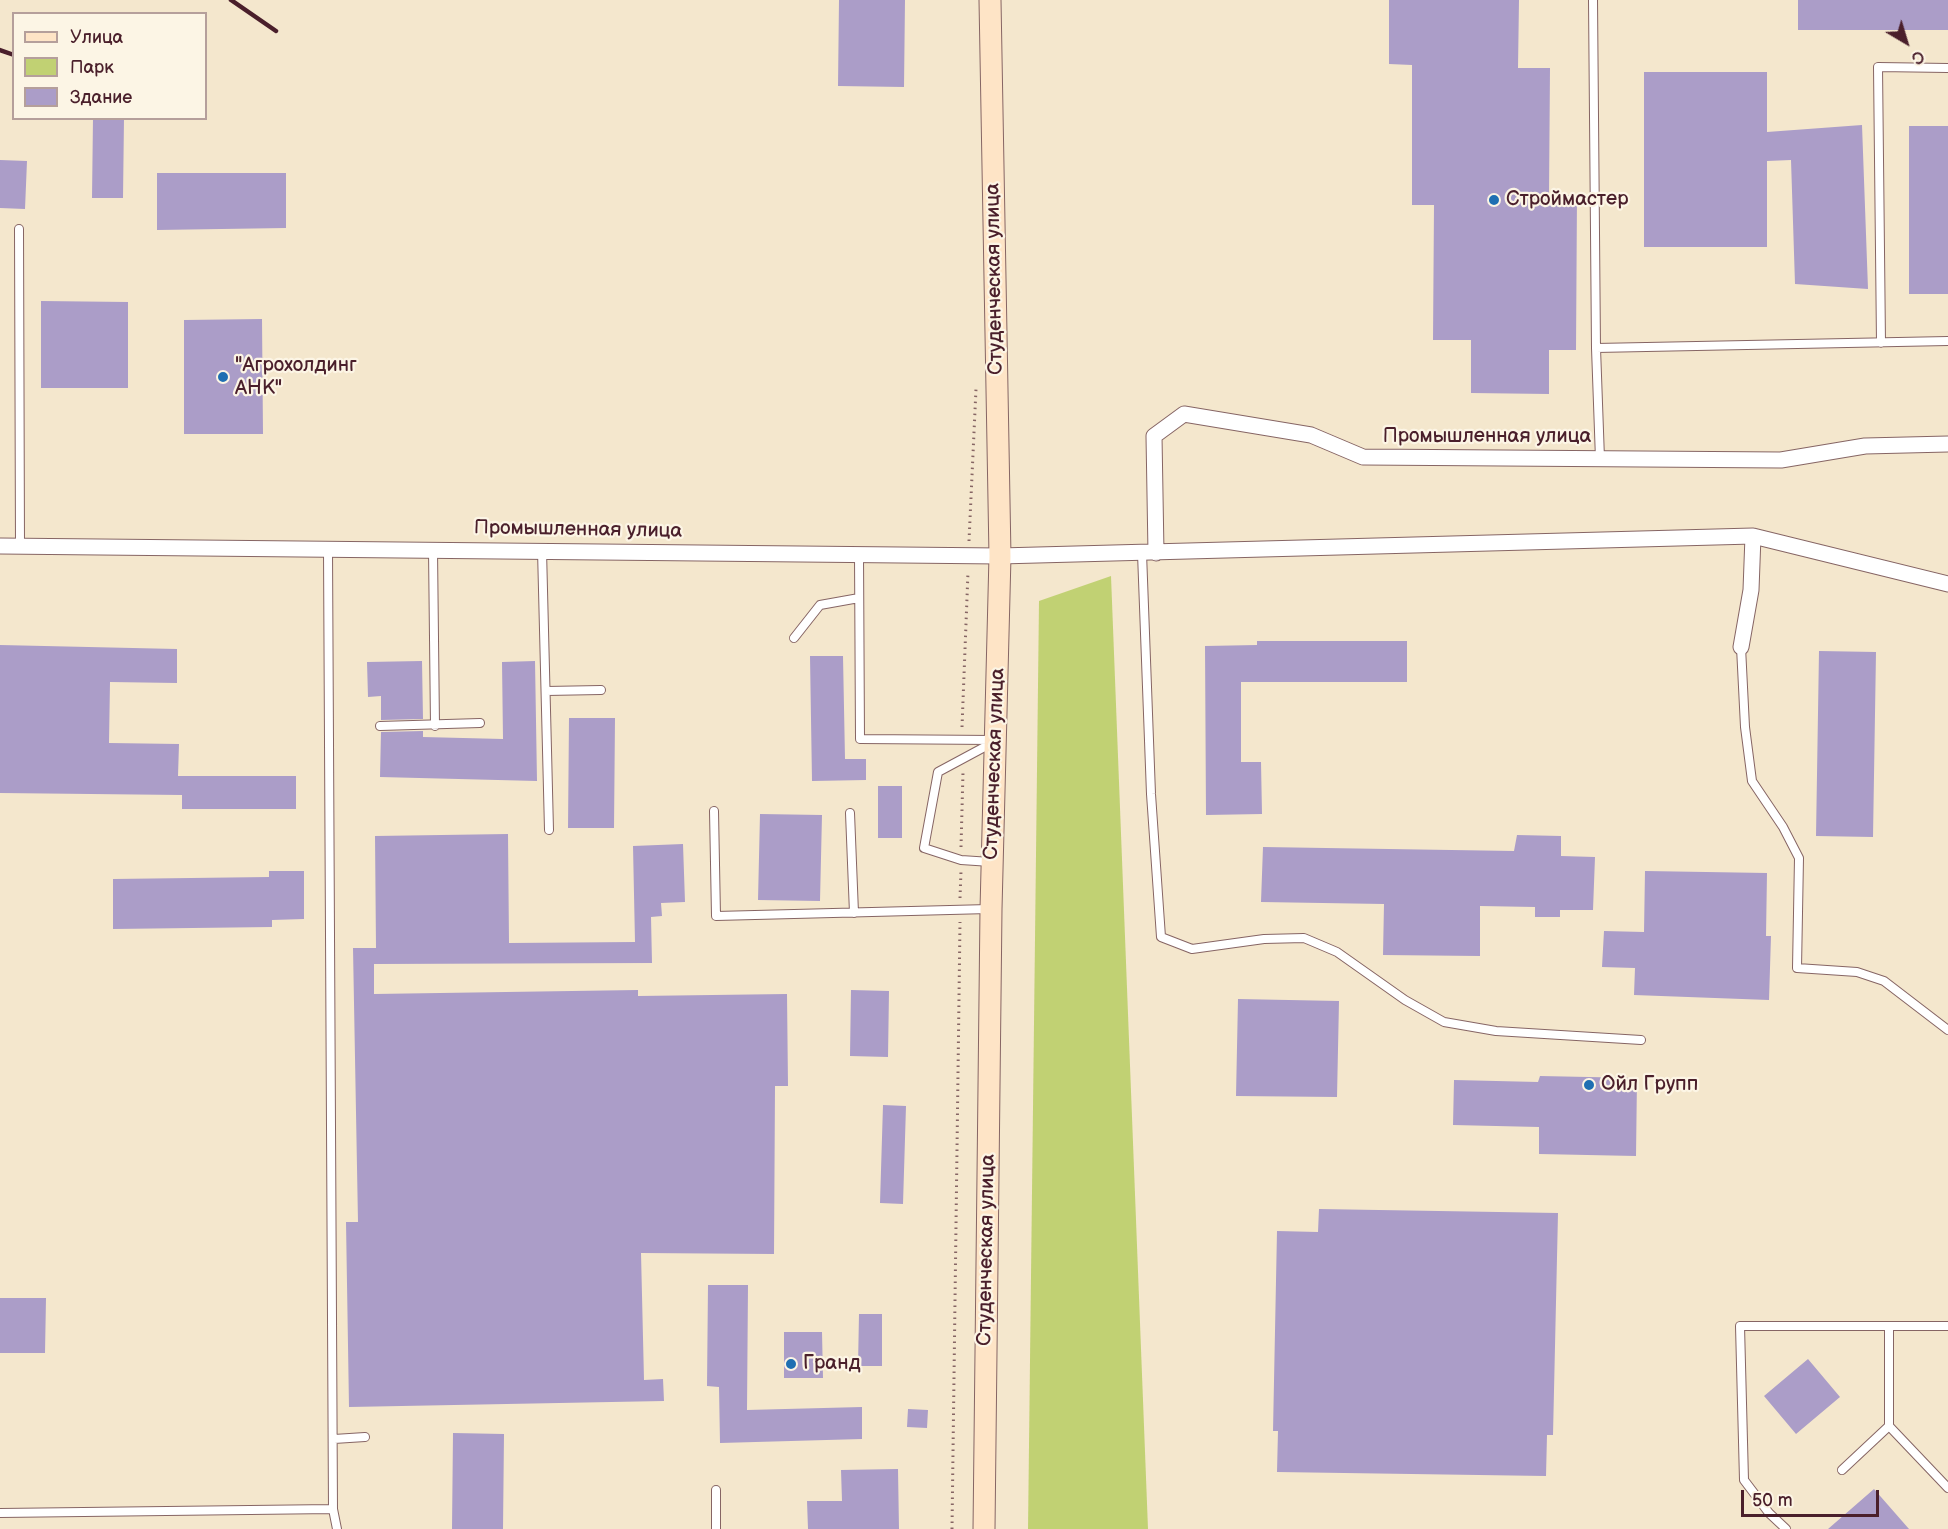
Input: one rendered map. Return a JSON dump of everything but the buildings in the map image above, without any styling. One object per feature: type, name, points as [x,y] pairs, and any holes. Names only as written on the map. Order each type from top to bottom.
[{"type":"main road","name":"Студенческая улица","points":[[984,1529],[991,909],[1000,556],[990,0]]},
{"type":"street","name":"Промышленная улица","points":[[1149,553],[1155,436],[1184,414],[1311,435],[1363,458],[1781,460],[1865,446],[1948,444]]},
{"type":"street","name":"Промышленная улица","points":[[0,546],[1000,556],[1753,536],[1948,584]]},
{"type":"street","points":[[1741,647],[1751,590],[1753,536]]},
{"type":"lane","points":[[1593,0],[1596,348],[1600,459]]},
{"type":"lane","points":[[1881,342],[1878,67],[1948,68]]},
{"type":"lane","points":[[19,229],[20,547]]},
{"type":"lane","points":[[1596,348],[1948,341]]},
{"type":"lane","points":[[328,550],[333,1509],[337,1529]]},
{"type":"lane","points":[[432,550],[435,726]]},
{"type":"lane","points":[[542,550],[549,830]]},
{"type":"lane","points":[[1149,553],[1151,794],[1161,937],[1192,949],[1264,939],[1304,938],[1337,952],[1405,1000],[1444,1022],[1496,1031],[1641,1040]]},
{"type":"lane","points":[[859,555],[860,739],[996,740]]},
{"type":"lane","points":[[794,638],[820,605],[859,598]]},
{"type":"lane","points":[[1741,647],[1745,727],[1752,781],[1783,827],[1799,858],[1797,968],[1857,972],[1884,981],[1948,1030]]},
{"type":"lane","points":[[546,692],[601,690]]},
{"type":"lane","points":[[380,726],[480,723]]},
{"type":"lane","points":[[992,862],[961,860],[924,848],[938,772],[996,740]]},
{"type":"lane","points":[[714,811],[716,916],[991,909]]},
{"type":"lane","points":[[850,813],[854,913]]},
{"type":"lane","points":[[1786,1529],[1744,1480],[1740,1326],[1948,1326]]},
{"type":"lane","points":[[1889,1326],[1889,1426],[1948,1488]]},
{"type":"lane","points":[[1842,1470],[1889,1426]]},
{"type":"lane","points":[[334,1439],[364,1437]]},
{"type":"lane","points":[[716,1490],[716,1529]]},
{"type":"lane","points":[[0,1513],[333,1509]]},
{"type":"green space","points":[[1111,576],[1148,1529],[1028,1529],[1039,601]]},
{"type":"railway","points":[[231,0],[276,31]]},
{"type":"railway","points":[[0,50],[12,54]]},
{"type":"place","name":"Строймастер","points":[[1494,200]]},
{"type":"place","name":"\"Агрохолдинг АНК\"","points":[[223,377]]},
{"type":"place","name":"Ойл Групп","points":[[1589,1085]]},
{"type":"place","name":"Гранд","points":[[791,1364]]}]
